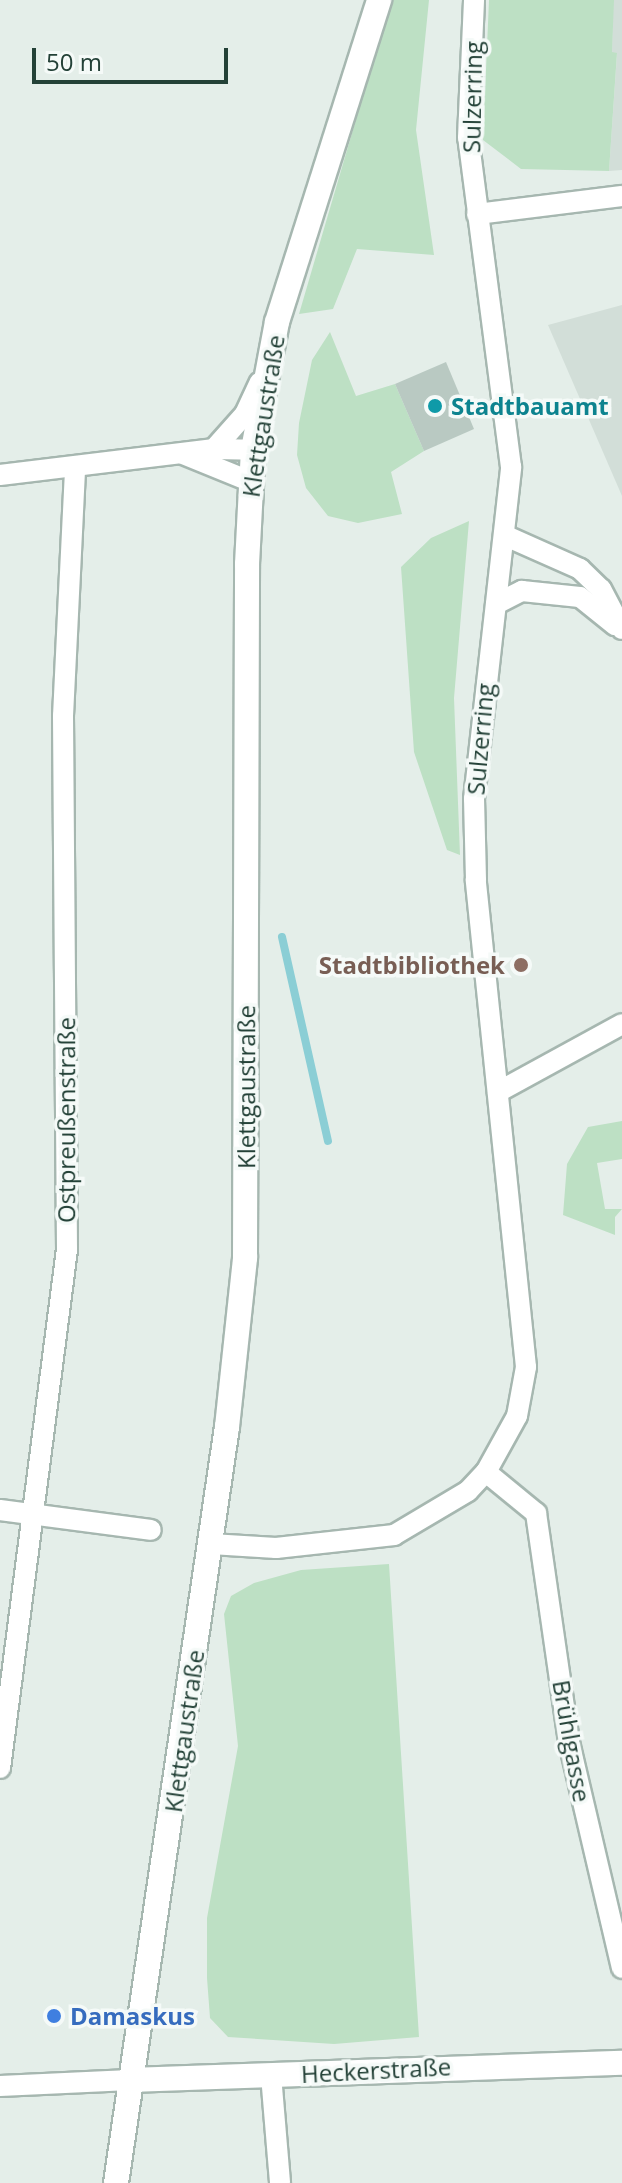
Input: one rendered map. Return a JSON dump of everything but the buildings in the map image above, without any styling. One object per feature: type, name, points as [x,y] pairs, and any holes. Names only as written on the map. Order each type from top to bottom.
[{"type":"main road","name":"Klettgaustraße","points":[[116,2183],[211,1544],[245,1258],[249,481],[265,371],[379,0]]},
{"type":"main road","name":"Heckerstraße","points":[[130,2080],[622,2063]]},
{"type":"street","name":"Sulzerring","points":[[211,1544],[276,1548],[394,1535],[468,1491],[486,1472],[517,1416],[526,1367],[498,1092],[488,1036],[474,799],[511,467],[468,138],[474,0]]},
{"type":"street","points":[[477,214],[622,196]]},
{"type":"street","points":[[214,449],[245,414],[265,371]]},
{"type":"street","points":[[0,475],[75,469],[214,449],[253,450]]},
{"type":"street","points":[[183,454],[249,481]]},
{"type":"street","name":"Ostpreußenstraße","points":[[0,1768],[67,1249],[63,716],[75,469]]},
{"type":"street","points":[[506,531],[580,569],[601,589],[622,630]]},
{"type":"street","points":[[496,604],[522,591],[580,597],[622,630]]},
{"type":"street","points":[[498,1092],[622,1024]]},
{"type":"street","name":"Brühlgasse","points":[[486,1472],[536,1513],[569,1742],[622,1968]]},
{"type":"street","points":[[0,1510],[151,1530]]},
{"type":"street","points":[[271,2075],[280,2183]]},
{"type":"street","points":[[0,2086],[130,2080]]},
{"type":"shaded area","points":[[613,0],[622,0],[622,170],[609,171],[617,54],[612,53]]},
{"type":"shaded area","points":[[622,305],[622,496],[548,325]]},
{"type":"green space","points":[[391,0],[429,0],[416,130],[434,255],[357,249],[333,309],[299,314]]},
{"type":"green space","points":[[489,0],[614,0],[612,52],[617,53],[609,171],[521,169],[483,140]]},
{"type":"green space","points":[[330,332],[356,396],[395,384],[424,451],[391,472],[402,514],[358,523],[328,516],[306,488],[297,455],[299,423],[312,360]]},
{"type":"green space","points":[[469,521],[454,698],[460,855],[447,850],[414,752],[401,567],[431,538]]},
{"type":"green space","points":[[622,1121],[622,1159],[597,1163],[605,1209],[622,1209],[615,1217],[615,1235],[563,1215],[567,1164],[588,1127]]},
{"type":"green space","points":[[389,1564],[419,2037],[334,2044],[228,2037],[210,2018],[207,1978],[207,1918],[238,1746],[224,1614],[231,1596],[254,1583],[301,1570]]},
{"type":"waterway","points":[[282,937],[328,1141]]},
{"type":"place","name":"Stadtbauamt","points":[[435,406]]},
{"type":"place","name":"Stadtbibliothek","points":[[521,965]]},
{"type":"place","name":"Damaskus","points":[[54,2016]]}]
